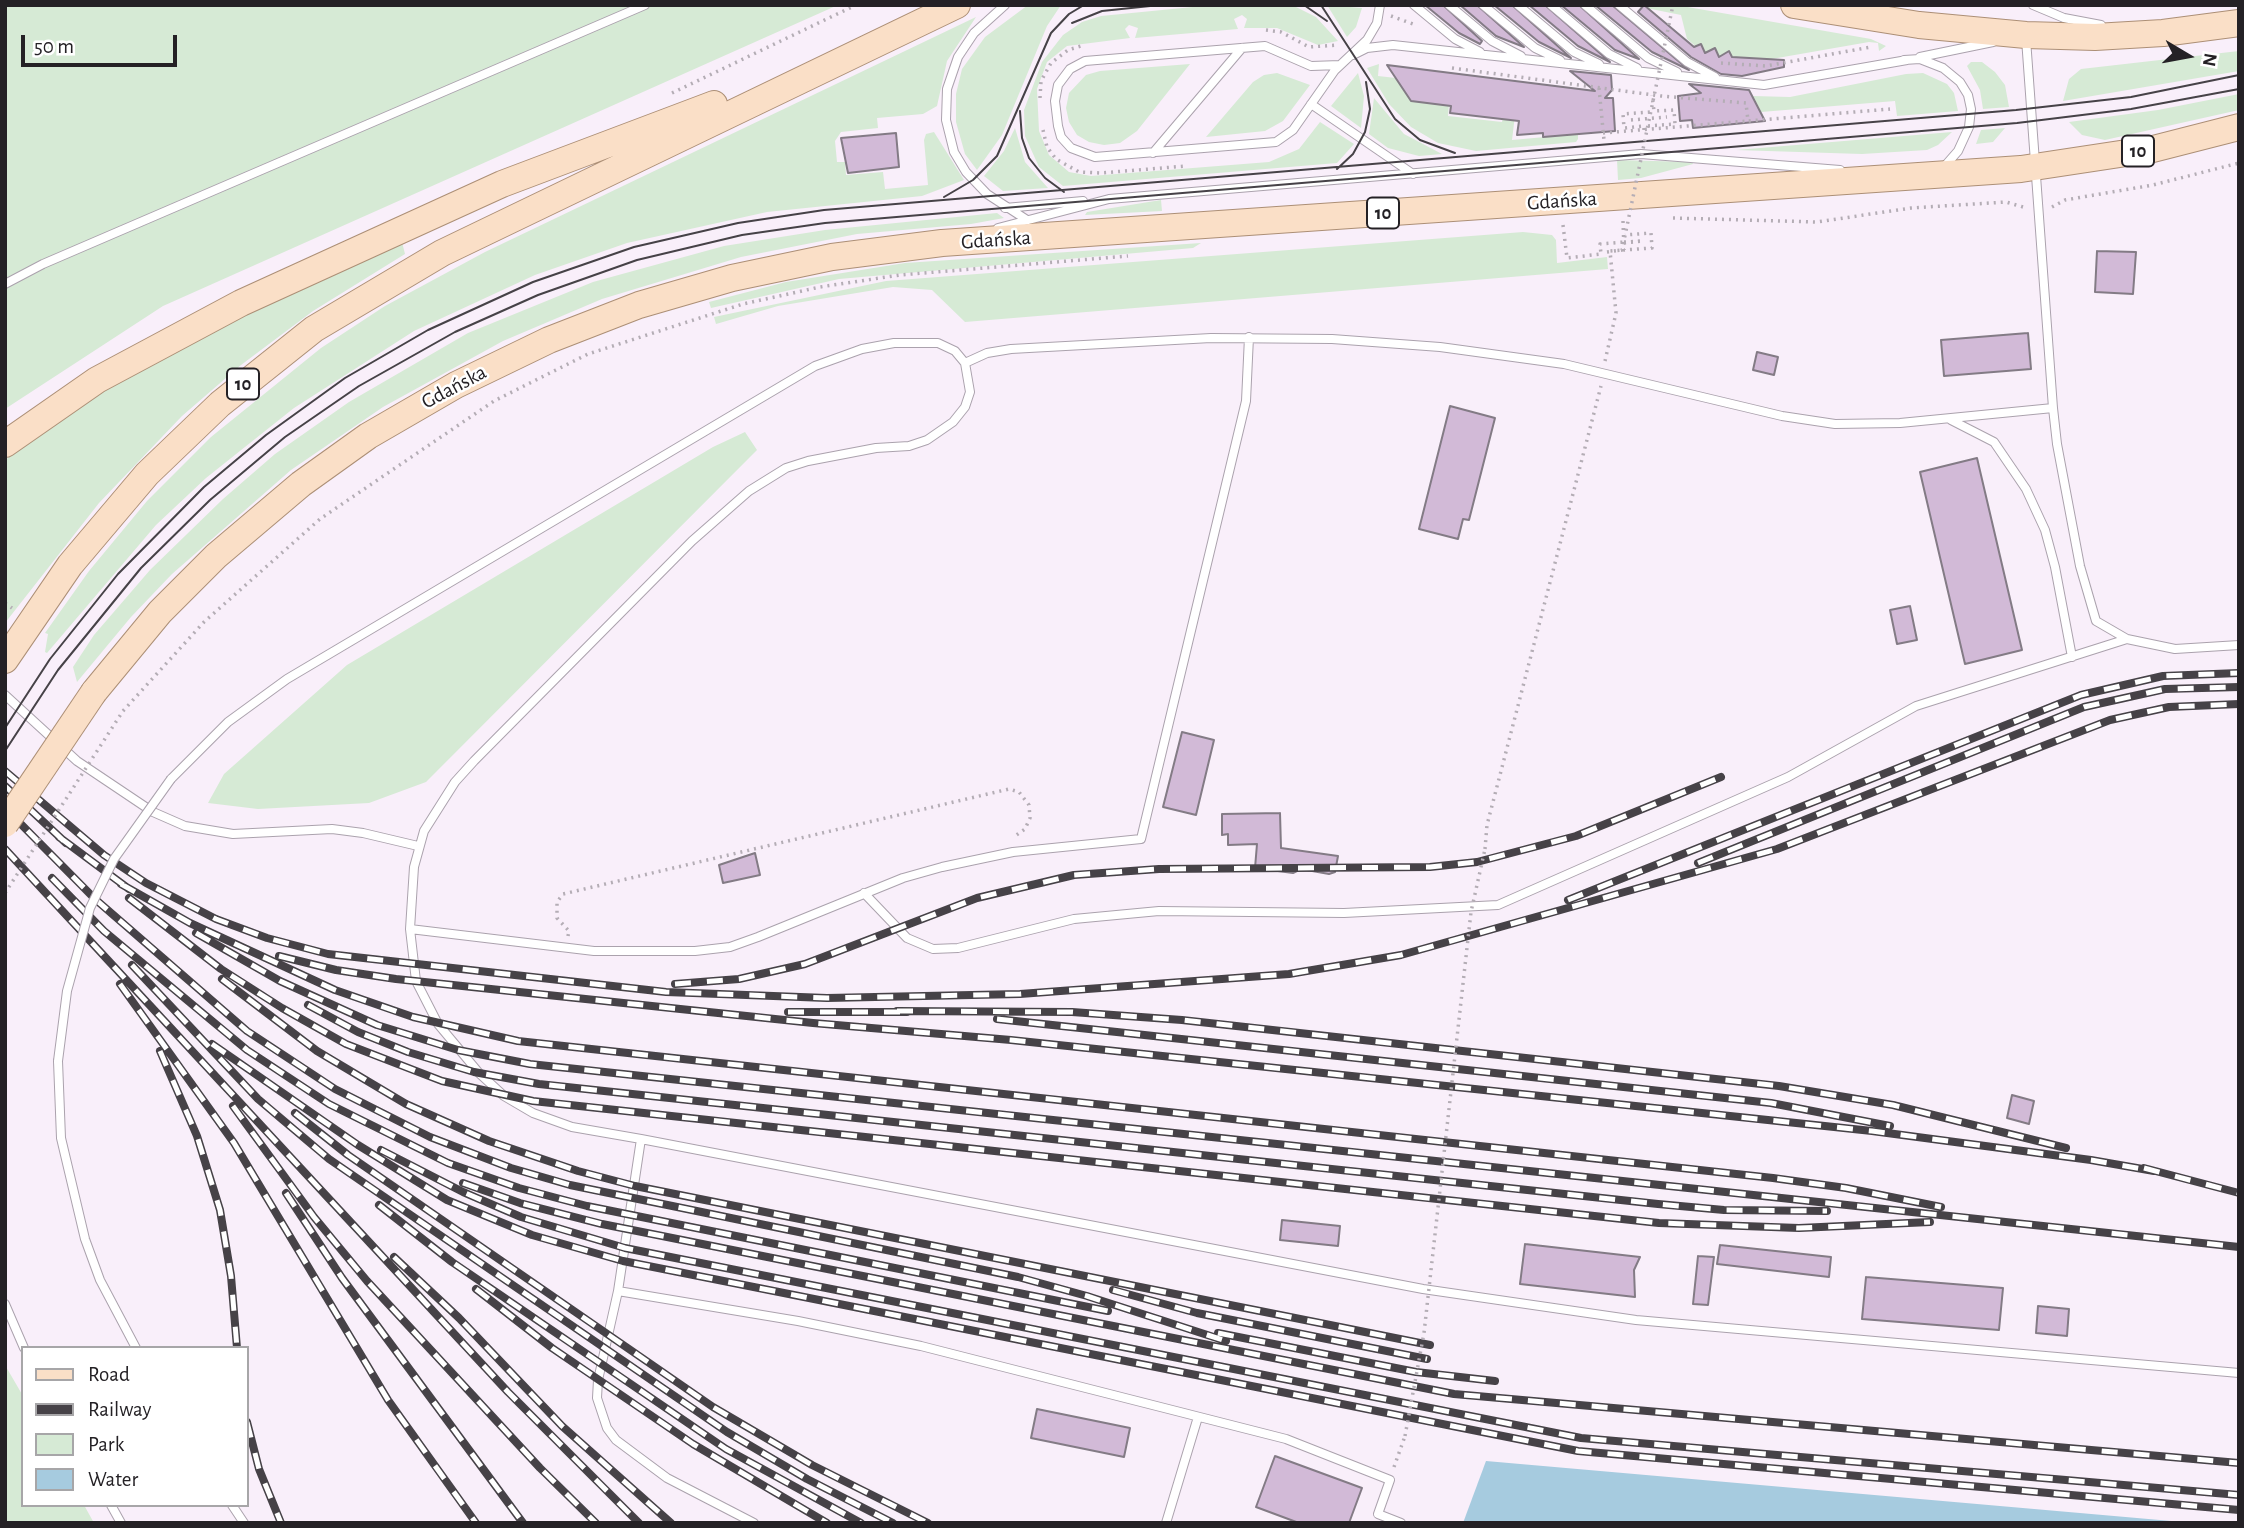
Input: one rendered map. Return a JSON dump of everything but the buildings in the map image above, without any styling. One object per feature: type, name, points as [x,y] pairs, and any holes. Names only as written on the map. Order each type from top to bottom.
[{"type":"main road","name":"10","points":[[5,660],[70,565],[147,474],[230,395],[314,329],[442,253],[957,5]]},
{"type":"main road","points":[[1794,5],[1919,25],[2026,35],[2095,37],[2163,33],[2239,23]]},
{"type":"main road","points":[[5,444],[65,401],[151,349],[330,262],[502,184],[885,38]]},
{"type":"main road","name":"Gdańska","points":[[5,824],[94,692],[160,612],[265,513],[368,436],[456,385],[549,340],[671,295],[797,262],[905,247],[2036,168],[2153,149],[2239,127]]},
{"type":"lane","points":[[5,284],[43,264],[645,5]]},
{"type":"lane","points":[[1005,5],[964,46],[950,77],[945,110],[950,143],[959,162],[981,189],[1005,208],[1027,220],[1066,231],[1104,232]]},
{"type":"lane","points":[[1353,55],[1371,34],[1380,5]]},
{"type":"lane","points":[[1414,5],[1455,39],[1500,57]]},
{"type":"lane","points":[[1450,5],[1499,46],[1540,61]]},
{"type":"lane","points":[[1483,5],[1535,48],[1551,57],[1579,65]]},
{"type":"lane","points":[[1518,5],[1574,52],[1595,63],[1619,69]]},
{"type":"lane","points":[[1551,5],[1613,56],[1629,65],[1657,74]]},
{"type":"lane","points":[[1585,5],[1652,60],[1696,78]]},
{"type":"lane","points":[[1619,5],[1694,66],[1735,82]]},
{"type":"lane","points":[[2033,5],[2079,22],[2163,33]]},
{"type":"lane","points":[[1340,65],[1311,66],[1275,48],[1242,48],[1094,60],[1076,65],[1058,85],[1055,101],[1059,130],[1068,145],[1082,154],[1095,157],[1276,142],[1289,134],[1340,65],[1367,48],[1388,45],[1775,85],[2026,35],[2057,444],[2080,566],[2096,621],[2127,639],[2175,649],[2239,645]]},
{"type":"lane","points":[[1153,153],[1242,48]]},
{"type":"lane","points":[[1005,208],[1650,154],[1932,176],[1948,164],[1962,144],[1970,121],[1970,102],[1964,88],[1950,72],[1930,62],[1904,60]]},
{"type":"lane","points":[[1311,104],[1413,174]]},
{"type":"lane","points":[[905,247],[957,238],[1109,199]]},
{"type":"lane","points":[[965,363],[988,353],[1011,349],[1249,337],[1440,347],[1604,373],[1816,422],[1873,425],[2053,408]]},
{"type":"lane","points":[[410,929],[566,947],[648,953],[730,947],[864,893],[942,867],[1013,852],[1141,839],[1246,401],[1249,337]]},
{"type":"lane","points":[[135,1346],[100,1280],[85,1240],[61,1138],[58,1061],[67,991],[90,908],[114,859],[171,779],[228,722],[287,679],[815,366],[862,349],[913,341],[947,346],[965,363],[970,392],[964,407],[953,422],[927,440],[909,446],[876,448],[808,461],[765,480],[732,505],[454,782],[429,821],[418,846],[410,896],[410,929],[416,981],[438,1024],[479,1073],[505,1096],[533,1112],[572,1127],[1423,1289],[1636,1320],[2239,1373]]},
{"type":"lane","points":[[1948,419],[1994,442],[2026,489],[2048,542],[2071,657]]},
{"type":"lane","points":[[864,893],[906,938],[933,949],[958,948],[1074,919],[1159,911],[1344,912],[1498,905],[1788,777],[1916,706],[2127,639]]},
{"type":"lane","points":[[5,695],[77,761],[118,791],[153,812],[185,826],[233,834],[332,829],[376,835],[418,846]]},
{"type":"lane","points":[[641,1139],[618,1291],[598,1380],[597,1398],[607,1428],[617,1440],[667,1478],[754,1523]]},
{"type":"lane","points":[[618,1291],[798,1321],[921,1346],[1286,1439],[1390,1480],[1378,1514],[1401,1523]]},
{"type":"lane","points":[[5,1304],[23,1346]]},
{"type":"lane","points":[[1166,1523],[1198,1417]]},
{"type":"lane","points":[[112,1507],[121,1523]]},
{"type":"lane","points":[[233,1507],[244,1523]]},
{"type":"path","points":[[673,92],[856,5]]},
{"type":"path","points":[[1608,251],[1622,250],[1645,127],[1652,112],[1673,5]]},
{"type":"path","points":[[1658,22],[1676,37]]},
{"type":"path","points":[[1413,35],[1414,25]]},
{"type":"path","points":[[1253,31],[1281,32],[1315,48],[1333,47],[1345,42]]},
{"type":"path","points":[[1040,102],[1041,81],[1051,63],[1068,50],[1082,46]]},
{"type":"path","points":[[1712,62],[1766,66],[1871,47]]},
{"type":"path","points":[[1451,68],[1652,95],[1746,103],[1748,121]]},
{"type":"path","points":[[1599,88],[1604,140]]},
{"type":"path","points":[[1652,95],[1652,112]]},
{"type":"path","points":[[1603,133],[1645,127],[1675,124],[1674,110],[1623,114],[1624,128],[1645,127],[1748,121],[1890,109]]},
{"type":"path","points":[[1631,120],[1667,117]]},
{"type":"path","points":[[1042,122],[1044,140],[1051,154],[1062,164],[1079,172],[1101,173],[1195,165]]},
{"type":"path","points":[[1662,218],[1817,222],[1912,208],[2006,202],[2050,208],[2065,200],[2153,185],[2239,162]]},
{"type":"path","points":[[1611,222],[1636,220]]},
{"type":"path","points":[[1623,221],[1624,250]]},
{"type":"path","points":[[1556,225],[1575,224]]},
{"type":"path","points":[[1563,225],[1567,258],[1601,254],[1600,244],[1643,241]]},
{"type":"path","points":[[1608,251],[1652,248],[1651,233],[1625,234]]},
{"type":"path","points":[[1395,1465],[1405,1436],[1424,1333],[1471,912],[1485,849],[1487,825],[1604,373],[1616,313],[1608,251]]},
{"type":"path","points":[[5,893],[123,711],[213,613],[320,519],[494,401],[588,354],[743,304],[820,287],[900,275],[1136,255]]},
{"type":"path","points":[[566,947],[569,931],[557,918],[557,902],[563,894],[1009,789],[1019,792],[1029,805],[1030,818],[1025,829],[1015,837],[1013,852]]},
{"type":"green space","points":[[5,5],[838,5],[163,306],[5,409]]},
{"type":"green space","points":[[1028,5],[1061,5],[1047,26],[1002,135],[977,170],[965,154],[956,122],[956,94],[962,69],[985,37]]},
{"type":"green space","points":[[1213,5],[1292,5],[1316,17],[1338,41],[1318,45],[1277,28],[1244,28],[1247,19],[1242,15],[1234,19],[1238,29],[1135,38],[1138,28],[1129,25],[1125,29],[1130,38],[1067,46],[1047,62],[1037,89],[1039,131],[1049,155],[1069,172],[1091,176],[1269,162],[1299,149],[1320,122],[1354,144],[1337,163],[1063,186],[1039,167],[1025,136],[1024,110],[1042,62],[1063,35],[1082,22],[1101,16]]},
{"type":"green space","points":[[1327,5],[1362,8],[1356,27],[1347,37]]},
{"type":"green space","points":[[1631,5],[1676,5],[1871,39],[1886,46],[1879,51],[1878,43],[1869,42],[1766,60],[1716,57],[1705,54],[1687,39],[1681,15]]},
{"type":"green space","points":[[976,17],[947,61],[937,106],[923,114],[877,118],[878,128],[841,132],[835,141],[837,162],[845,162],[846,175],[883,172],[885,189],[928,185],[924,140],[926,134],[934,132],[964,180],[922,196],[767,212],[627,243],[535,275],[414,331],[294,408],[206,478],[156,525],[47,653],[45,652],[48,634],[45,633],[89,571],[147,501],[211,437],[321,348],[385,306],[485,252]]},
{"type":"green space","points":[[2239,51],[2239,71],[2063,101],[2069,79],[2081,69]]},
{"type":"green space","points":[[1971,62],[1982,62],[1995,72],[2005,85],[2009,107],[1983,109],[1980,90],[1967,66]]},
{"type":"green space","points":[[1190,64],[1137,131],[1120,143],[1104,145],[1089,142],[1077,135],[1069,122],[1066,108],[1069,93],[1086,75],[1100,71]]},
{"type":"green space","points":[[1379,64],[1378,76],[1396,78],[1412,101],[1425,102],[1450,91],[1448,116],[1502,122],[1505,105],[1516,107],[1512,140],[1578,134],[1578,139],[1576,142],[1476,151],[1438,143],[1411,127],[1389,104],[1367,68]]},
{"type":"green space","points":[[1277,73],[1310,85],[1283,121],[1265,131],[1206,137],[1253,82],[1264,75]]},
{"type":"green space","points":[[1358,73],[1364,96],[1361,128],[1331,106]]},
{"type":"green space","points":[[1923,73],[1947,84],[1954,93],[1958,111],[1897,116],[1895,101],[1761,112],[1753,96],[1790,97]]},
{"type":"green space","points":[[2239,94],[2239,110],[2105,140],[2082,135],[2069,122],[2158,110]]},
{"type":"green space","points":[[1374,98],[1404,134],[1442,154],[1419,156],[1388,148],[1369,134]]},
{"type":"green space","points":[[1015,128],[1025,162],[1048,188],[1003,191],[984,176],[1004,151]]},
{"type":"green space","points":[[2005,128],[1993,142],[1976,144],[1981,130]]},
{"type":"green space","points":[[1952,132],[1938,145],[1927,150],[1862,154],[1736,150]]},
{"type":"green space","points":[[1617,160],[1693,164],[1641,178],[1618,180]]},
{"type":"green space","points":[[1161,200],[1162,211],[1085,215],[1087,212]]},
{"type":"green space","points":[[997,213],[1004,218],[971,224],[857,234],[741,257],[602,299],[503,341],[383,407],[291,470],[172,574],[131,617],[77,682],[73,667],[94,635],[150,570],[223,499],[275,454],[349,402],[468,333],[593,282],[724,246],[825,230]]},
{"type":"green space","points":[[1523,232],[1552,235],[1556,240],[1557,263],[1607,257],[1608,269],[965,322],[932,290],[893,287],[778,306],[716,324],[714,317],[886,281]]},
{"type":"green space","points":[[402,242],[405,254],[313,311],[241,365],[182,416],[99,503],[5,623],[5,460],[85,401],[201,336]]},
{"type":"green space","points":[[1201,243],[1193,248],[839,279],[711,308],[709,302],[786,282],[905,263]]},
{"type":"green space","points":[[745,432],[757,450],[426,782],[369,803],[258,809],[208,803],[224,774],[347,665],[713,447]]},
{"type":"green space","points":[[5,1365],[21,1393],[21,1507],[85,1507],[94,1523],[5,1523]]},
{"type":"water","points":[[1486,1461],[2194,1523],[1463,1523]]},
{"type":"tram line","points":[[944,197],[973,180],[997,156],[1051,33],[1069,14],[1084,5]]},
{"type":"tram line","points":[[1072,23],[1102,11],[1160,5]]},
{"type":"tram line","points":[[1304,5],[1327,21]]},
{"type":"tram line","points":[[1321,5],[1395,119],[1420,140],[1455,153]]},
{"type":"tram line","points":[[5,728],[50,659],[118,574],[204,487],[266,435],[345,378],[428,330],[533,282],[634,247],[738,223],[824,210],[2016,110],[2131,97],[2239,75]]},
{"type":"tram line","points":[[1337,169],[1353,154],[1365,132],[1370,109],[1366,82]]},
{"type":"tram line","points":[[5,751],[58,670],[141,568],[210,500],[285,437],[359,386],[455,332],[538,295],[637,260],[742,235],[825,223],[2017,123],[2131,109],[2239,89]]},
{"type":"tram line","points":[[1020,111],[1022,138],[1029,158],[1045,178],[1064,192]]},
{"type":"railway","points":[[1568,900],[2081,695],[2163,676],[2239,673]]},
{"type":"railway","points":[[1698,863],[2084,707],[2165,689],[2239,687]]},
{"type":"railway","points":[[5,771],[104,855],[146,883],[216,919],[267,938],[328,954],[666,992],[827,998],[1020,994],[1289,974],[1401,955],[1777,849],[2110,720],[2169,707],[2239,704]]},
{"type":"railway","points":[[675,984],[739,979],[805,964],[977,898],[1074,875],[1159,869],[1430,867],[1477,862],[1576,836],[1721,777]]},
{"type":"railway","points":[[5,786],[66,843]]},
{"type":"railway","points":[[5,808],[95,899],[247,1031],[335,1089],[430,1137],[511,1168],[570,1185],[1018,1277],[1087,1296],[1226,1341]]},
{"type":"railway","points":[[59,837],[129,889]]},
{"type":"railway","points":[[5,849],[508,1392],[639,1523]]},
{"type":"railway","points":[[52,878],[104,931],[247,1050],[329,1104],[448,1163],[519,1188],[587,1206],[1108,1311]]},
{"type":"railway","points":[[121,884],[190,923],[335,990],[413,1017],[518,1041],[1773,1178],[1846,1188],[1941,1207]]},
{"type":"railway","points":[[129,898],[221,969],[346,1044],[442,1081],[533,1101],[1659,1223],[1799,1228],[1930,1222]]},
{"type":"railway","points":[[196,933],[280,981],[377,1025],[458,1050],[530,1064],[2239,1247]]},
{"type":"railway","points":[[279,956],[336,970],[396,979],[813,1023],[1011,1040],[1872,1131],[2154,1171]]},
{"type":"railway","points":[[132,965],[258,1099],[329,1159],[727,1432],[807,1479],[893,1523]]},
{"type":"railway","points":[[222,979],[317,1051],[406,1104],[489,1141],[578,1171],[635,1186],[1430,1345]]},
{"type":"railway","points":[[120,984],[234,1143],[388,1400],[476,1523]]},
{"type":"railway","points":[[308,1005],[358,1032],[408,1052],[474,1072],[539,1084],[1658,1204],[1724,1210],[1827,1211]]},
{"type":"railway","points":[[897,1011],[1072,1012],[1182,1020],[1779,1086],[1893,1105],[2066,1148]]},
{"type":"railway","points":[[788,1012],[907,1012]]},
{"type":"railway","points":[[997,1019],[1771,1103],[1890,1126]]},
{"type":"railway","points":[[212,1044],[358,1145],[447,1200],[532,1235],[623,1261],[1578,1451],[2239,1510]]},
{"type":"railway","points":[[160,1051],[197,1136],[220,1210],[231,1276],[237,1346]]},
{"type":"railway","points":[[233,1106],[314,1217],[367,1281],[540,1468],[596,1523]]},
{"type":"railway","points":[[295,1113],[348,1155],[713,1407],[812,1465],[928,1523]]},
{"type":"railway","points":[[381,1150],[463,1192],[521,1217],[625,1248],[1581,1438],[2239,1495]]},
{"type":"railway","points":[[2144,1168],[2239,1193]]},
{"type":"railway","points":[[463,1183],[520,1203],[602,1224],[1454,1394],[2239,1463]]},
{"type":"railway","points":[[286,1193],[342,1278],[523,1523]]},
{"type":"railway","points":[[379,1205],[452,1262],[726,1449],[861,1523]]},
{"type":"railway","points":[[394,1257],[459,1318],[562,1426],[671,1523]]},
{"type":"railway","points":[[476,1289],[552,1348],[693,1444],[827,1523]]},
{"type":"railway","points":[[1113,1290],[1197,1313],[1427,1359]]},
{"type":"railway","points":[[1218,1333],[1416,1372],[1495,1381]]},
{"type":"railway","points":[[248,1426],[259,1469],[281,1523]]}]
